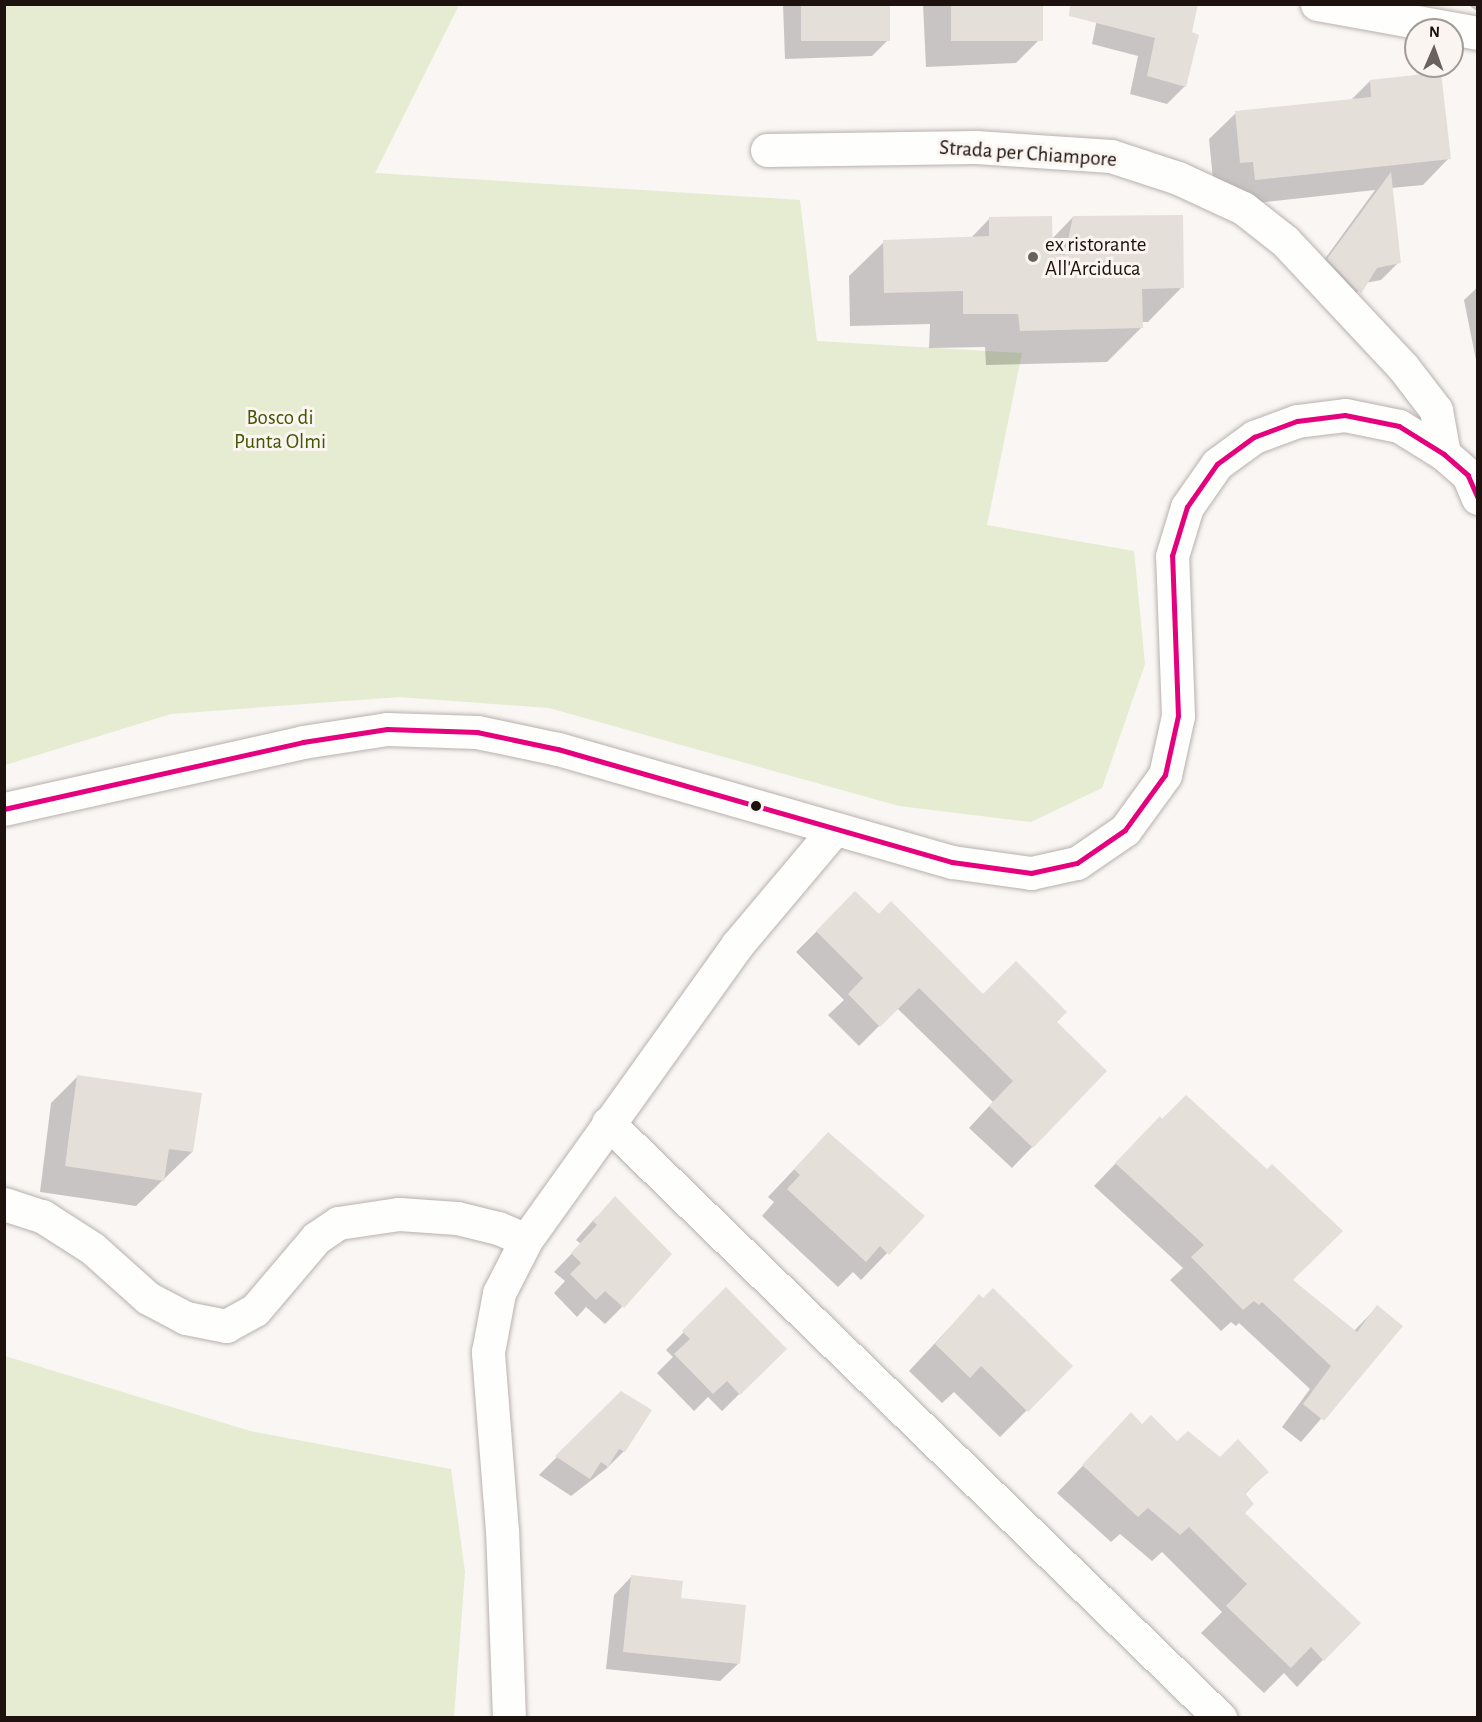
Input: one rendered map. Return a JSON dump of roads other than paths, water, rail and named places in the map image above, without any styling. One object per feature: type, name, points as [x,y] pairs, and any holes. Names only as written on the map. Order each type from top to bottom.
[{"type":"street","points":[[1317,4],[1478,33]]},
{"type":"street","name":"Strada per Chiampore","points":[[767,150],[976,147],[1111,156],[1178,178],[1243,208],[1285,241],[1403,367],[1436,410],[1444,454]]},
{"type":"street","points":[[4,809],[303,742],[387,729],[477,732],[558,749],[952,862],[1031,873],[1077,863],[1125,830],[1165,775],[1178,716],[1172,556],[1187,507],[1217,464],[1254,437],[1298,421],[1345,415],[1399,426],[1444,454],[1468,475],[1478,498]]},
{"type":"street","points":[[509,1718],[502,1531],[488,1352],[499,1293],[526,1240],[736,945],[834,830]]},
{"type":"street","points":[[608,1123],[1220,1718]]},
{"type":"street","points":[[4,1204],[42,1216],[92,1248],[148,1298],[186,1318],[225,1326],[255,1310],[315,1238],[338,1223],[399,1214],[457,1218],[498,1228],[526,1240]]},
{"type":"place","name":"ex ristorante All'Arciduca","points":[[1033,257]]},
{"type":"park label","name":"Bosco di Punta Olmi","points":[[280,430]]}]
